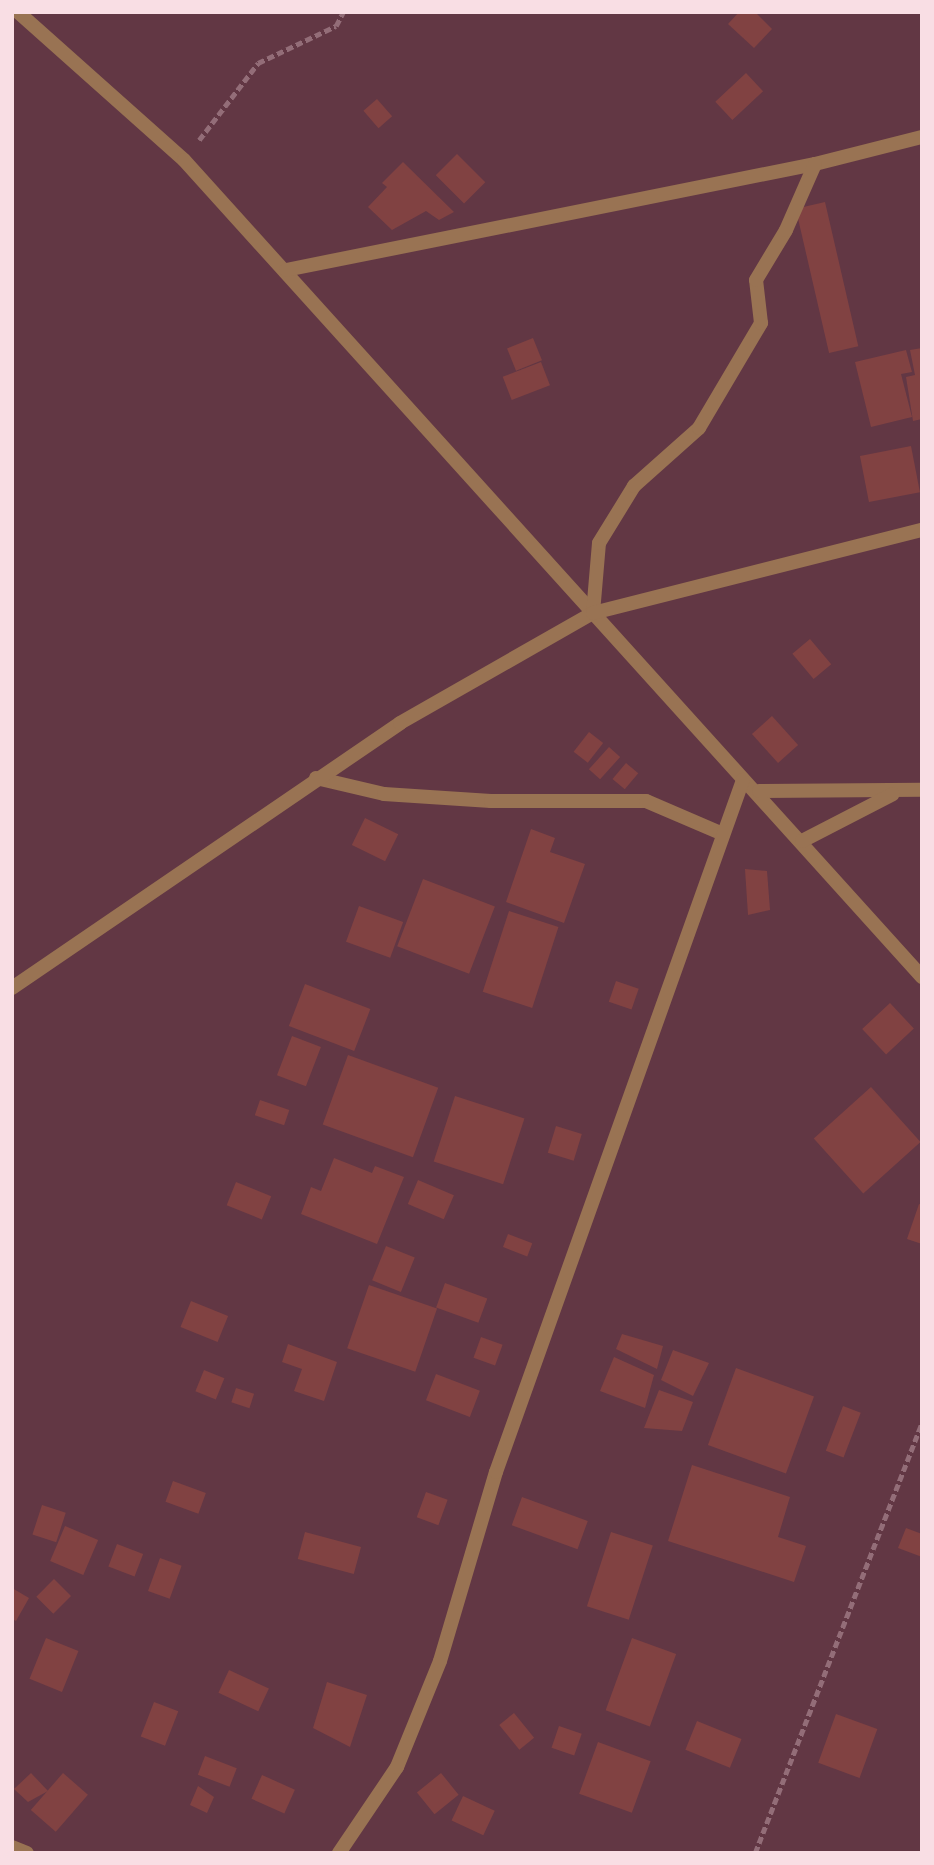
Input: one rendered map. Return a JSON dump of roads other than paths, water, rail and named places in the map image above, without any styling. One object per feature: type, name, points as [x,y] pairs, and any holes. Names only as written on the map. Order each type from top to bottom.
[{"type":"street","points":[[18,12],[184,160],[743,780],[759,792],[922,976]]},
{"type":"street","points":[[286,270],[815,164],[922,137]]},
{"type":"street","points":[[593,613],[599,543],[634,486],[699,428],[761,323],[756,280],[786,230],[815,164]]},
{"type":"street","points":[[12,988],[316,778],[486,671],[593,613],[922,530]]},
{"type":"street","points":[[316,778],[384,794],[491,801],[646,801],[723,834]]},
{"type":"street","points":[[340,1853],[397,1767],[440,1661],[496,1472],[743,780]]},
{"type":"street","points":[[759,792],[922,790]]},
{"type":"street","points":[[802,841],[897,791]]},
{"type":"street","points":[[12,1846],[27,1853]]}]
